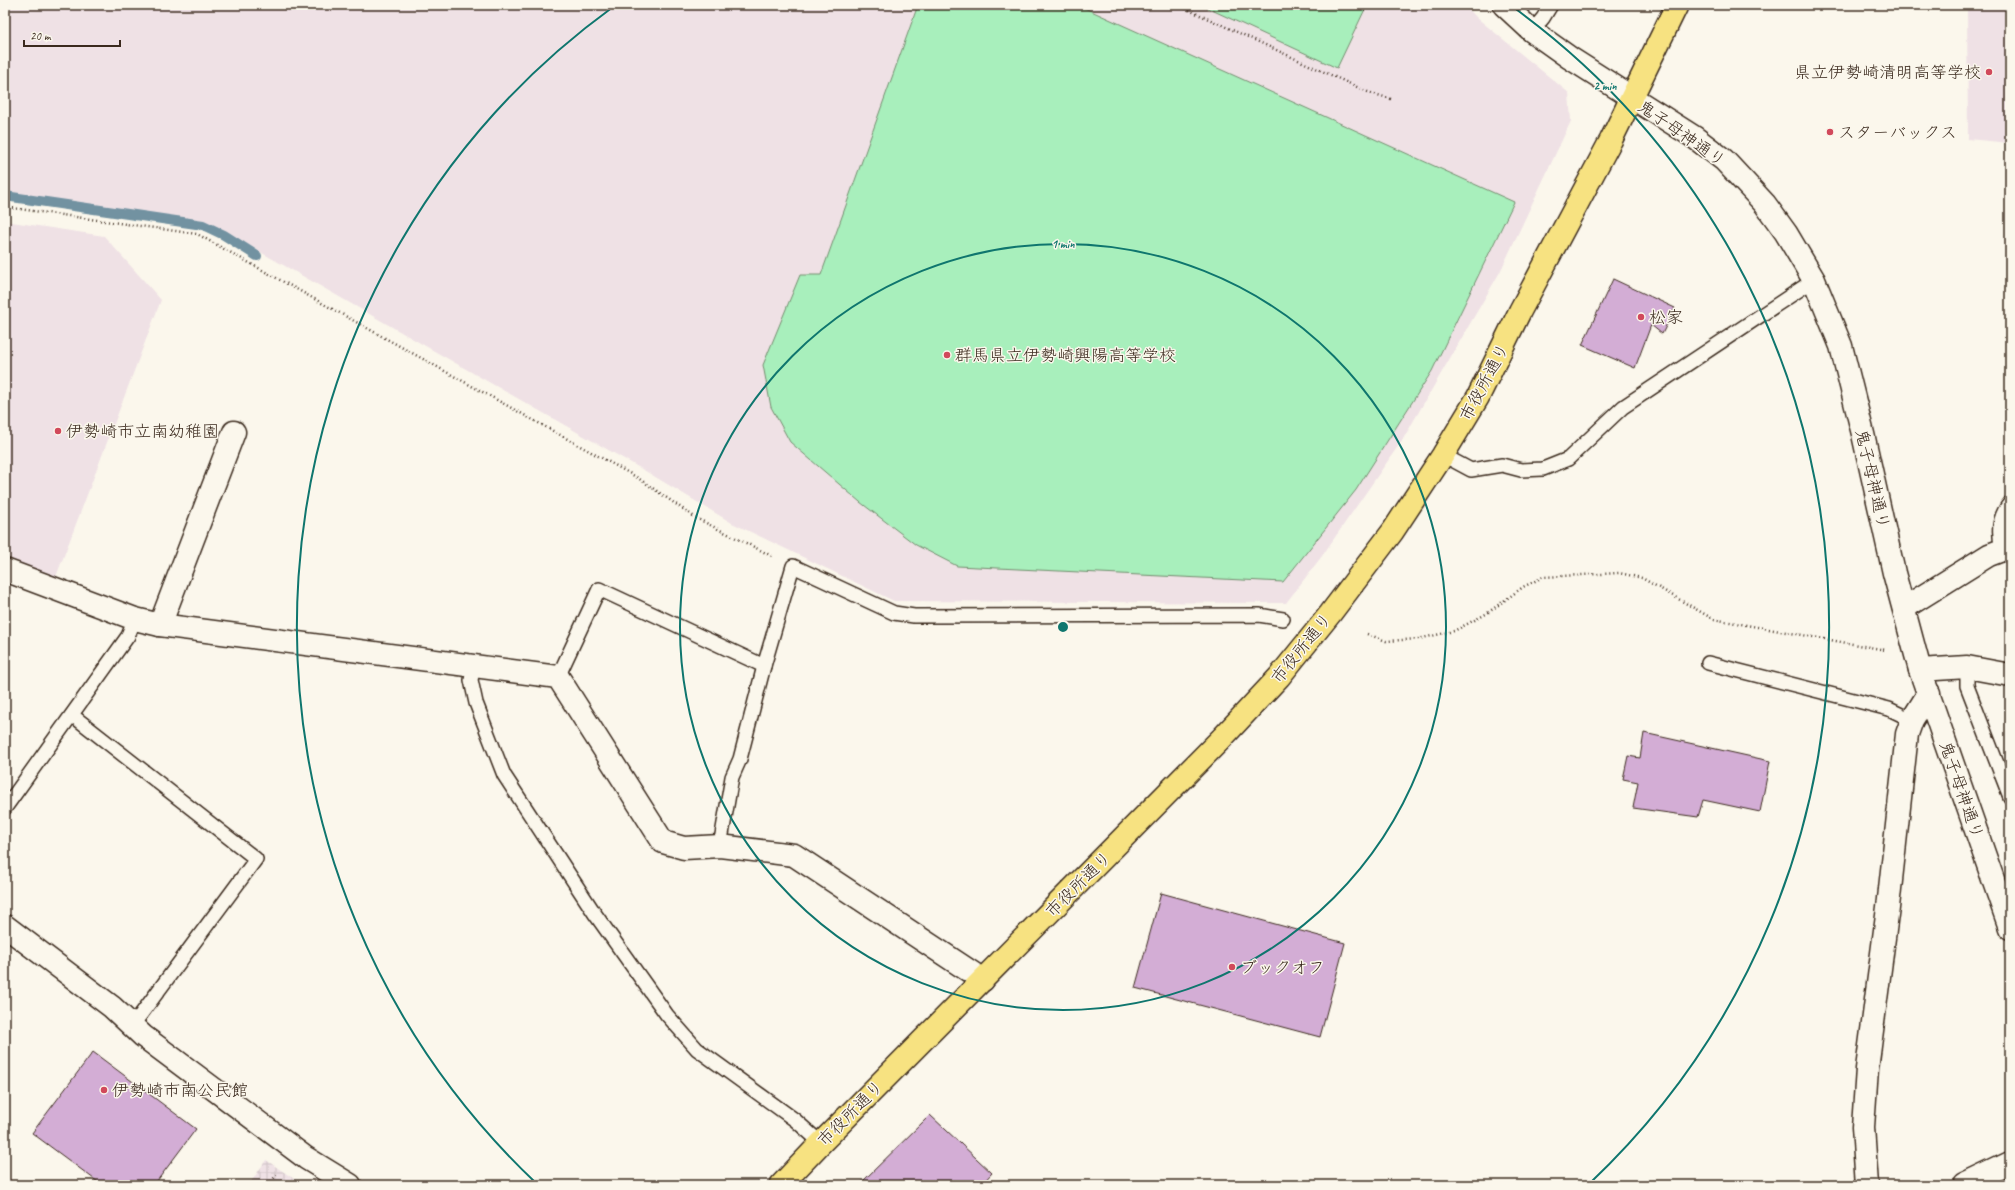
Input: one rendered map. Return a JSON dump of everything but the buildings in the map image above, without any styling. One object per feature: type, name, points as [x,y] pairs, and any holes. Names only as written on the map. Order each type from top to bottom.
[{"type":"main road","name":"市役所通り","points":[[781,1185],[1222,738],[1279,677],[1393,531],[1443,455],[1478,396],[1520,311],[1632,98],[1677,5]]},
{"type":"street","name":"鬼子母神通り","points":[[1504,5],[1532,31],[1570,58],[1694,137],[1724,160],[1765,204],[1786,233],[1814,280],[1841,346],[1920,670],[2010,928]]},
{"type":"street","points":[[160,625],[234,432]]},
{"type":"street","points":[[1904,608],[1964,570],[2006,548]]},
{"type":"street","points":[[5,570],[135,619],[160,625],[558,676],[663,842],[684,848],[720,846],[794,855],[983,980]]},
{"type":"street","points":[[1920,670],[1966,667],[2010,675]]},
{"type":"street","points":[[1867,1185],[1863,1127],[1867,1069],[1888,907],[1907,734],[1912,720],[1929,693]]},
{"type":"street","points":[[5,926],[112,1007],[133,1025],[143,1036],[306,1158],[350,1185]]},
{"type":"street","points":[[1964,1185],[2010,1163]]},
{"type":"lane","points":[[1532,31],[1543,18],[1551,5]]},
{"type":"lane","points":[[1443,455],[1471,470],[1502,465],[1521,470],[1543,469],[1568,459],[1623,407],[1814,280]]},
{"type":"lane","points":[[2006,548],[1999,537],[1999,525],[2004,511],[2010,503]]},
{"type":"lane","points":[[720,846],[732,777],[740,759],[764,666],[793,566],[894,613],[914,616],[1259,615],[1284,619]]},
{"type":"lane","points":[[558,676],[599,589],[764,666]]},
{"type":"lane","points":[[5,808],[128,636],[135,619]]},
{"type":"lane","points":[[1708,664],[1889,708],[1912,720]]},
{"type":"lane","points":[[474,666],[471,680],[476,703],[504,776],[595,914],[667,1015],[697,1049],[794,1120],[821,1143]]},
{"type":"lane","points":[[1966,667],[1967,686],[2010,797]]},
{"type":"lane","points":[[72,715],[256,859],[133,1025]]},
{"type":"path","points":[[1178,5],[1368,92],[1391,99]]},
{"type":"path","points":[[5,207],[197,234],[638,478],[696,518],[793,566]]},
{"type":"path","points":[[1367,634],[1386,641],[1418,639],[1454,631],[1486,614],[1523,587],[1543,577],[1619,573],[1642,578],[1713,619],[1891,651]]},
{"type":"path","points":[[270,1185],[277,1174],[283,1178]]},
{"type":"shaded area","name":"群馬県立伊勢崎興陽高等学校","points":[[5,5],[1465,5],[1477,18],[1569,93],[1571,121],[1500,272],[1403,439],[1322,556],[1286,603],[894,601],[732,523],[647,472],[220,229],[198,220],[5,192]]},
{"type":"shaded area","name":"県立伊勢崎清明高等学校","points":[[1967,5],[2010,5],[2010,143],[1968,139]]},
{"type":"shaded area","name":"伊勢崎市立南幼稚園","points":[[5,221],[104,236],[161,300],[54,582],[5,563]]},
{"type":"shaded area","points":[[266,1160],[303,1185],[249,1185]]},
{"type":"green space","points":[[918,5],[1078,5],[1514,202],[1432,371],[1356,490],[1283,582],[957,566],[916,545],[860,502],[790,442],[771,407],[763,365],[800,275],[821,275]]},
{"type":"green space","points":[[1201,5],[1367,5],[1337,68]]},
{"type":"waterway","points":[[5,196],[203,225],[224,235],[257,256]]},
{"type":"place","name":"県立伊勢崎清明高等学校","points":[[1989,72]]},
{"type":"place","name":"スターバックス","points":[[1830,132]]},
{"type":"place","name":"松家","points":[[1641,317]]},
{"type":"place","name":"群馬県立伊勢崎興陽高等学校","points":[[947,355]]},
{"type":"place","name":"伊勢崎市立南幼稚園","points":[[58,431]]},
{"type":"place","name":"ブックオフ","points":[[1232,967]]},
{"type":"place","name":"伊勢崎市南公民館","points":[[104,1090]]}]
